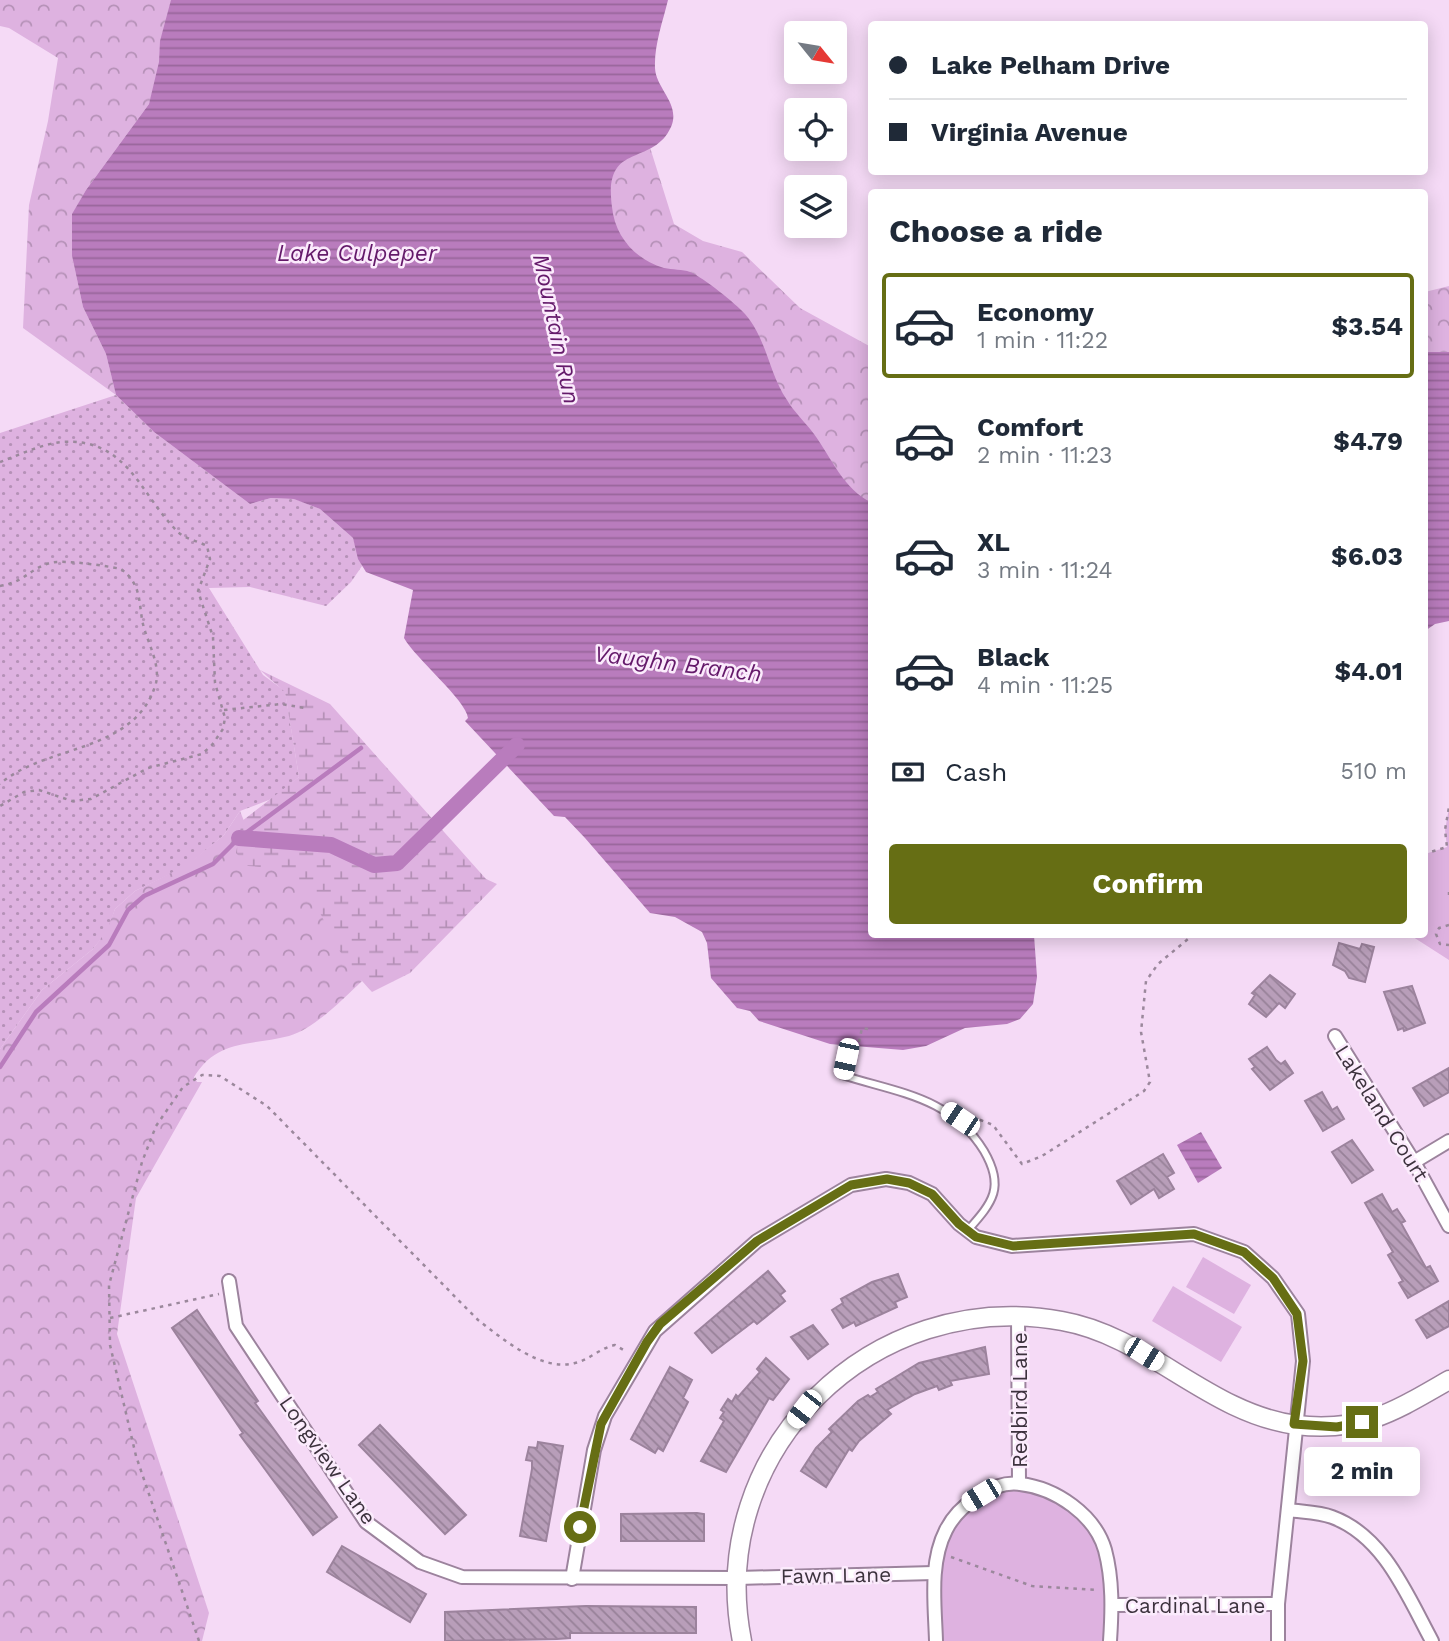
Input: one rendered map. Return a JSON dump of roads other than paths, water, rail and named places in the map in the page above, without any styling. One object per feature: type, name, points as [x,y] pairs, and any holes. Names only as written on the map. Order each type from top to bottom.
[{"type":"street","name":"Lakeland Court","points":[[1335,1036],[1414,1162],[1449,1226]]},
{"type":"street","points":[[1414,1162],[1449,1141]]},
{"type":"street","points":[[572,1579],[597,1435],[638,1358],[660,1324],[745,1250],[851,1185],[887,1179],[918,1186],[939,1200],[967,1232],[986,1242],[1013,1246],[1194,1234],[1244,1252],[1273,1278],[1297,1314],[1303,1361],[1294,1424],[1289,1510],[1278,1604],[1278,1641]]},
{"type":"street","name":"Longview Lane","points":[[230,1286],[236,1326],[366,1522],[420,1562],[462,1577],[738,1578]]},
{"type":"street","points":[[742,1641],[738,1578],[744,1533],[758,1481],[780,1440],[816,1394],[872,1352],[949,1322],[1018,1316],[1063,1321],[1126,1342],[1233,1407],[1294,1424],[1337,1427],[1387,1416],[1449,1380]]},
{"type":"street","name":"Redbird Lane","points":[[1018,1316],[1019,1483]]},
{"type":"street","points":[[936,1641],[934,1573],[946,1529],[968,1503],[995,1488],[1019,1483],[1056,1495],[1083,1513],[1104,1549],[1113,1605],[1110,1641]]},
{"type":"street","points":[[1289,1510],[1330,1516],[1360,1531],[1393,1569],[1432,1641]]},
{"type":"street","name":"Fawn Lane","points":[[738,1578],[934,1573]]},
{"type":"street","name":"Cardinal Lane","points":[[1113,1605],[1278,1604]]},
{"type":"lane","points":[[849,1043],[842,1075],[937,1105],[969,1127],[992,1164],[996,1186],[990,1203],[967,1232]]},
{"type":"water","name":"Lake Culpeper","points":[[171,0],[668,0],[657,42],[655,68],[659,83],[671,104],[673,119],[663,139],[622,163],[615,172],[611,186],[617,228],[629,246],[644,259],[664,268],[696,275],[745,314],[758,334],[781,390],[790,404],[853,490],[868,500],[868,938],[1034,938],[1037,977],[1033,1004],[1020,1019],[1007,1024],[965,1028],[926,1046],[903,1050],[830,1044],[759,1021],[750,1011],[737,1008],[711,978],[707,943],[702,932],[675,917],[650,913],[565,817],[554,816],[465,721],[468,718],[459,701],[404,638],[413,590],[366,572],[358,559],[353,538],[320,509],[294,499],[271,498],[250,504],[154,432],[116,395],[106,354],[83,307],[72,256],[72,214],[86,190],[149,104],[159,62],[160,41]]},
{"type":"water","points":[[1428,352],[1449,352],[1449,621],[1435,624],[1428,629]]},
{"type":"water","points":[[1201,1132],[1222,1168],[1198,1183],[1177,1145]]},
{"type":"waterway","points":[[239,838],[331,845],[374,865],[397,863],[517,745]]},
{"type":"waterway","name":"Mountain Run","points":[[0,1067],[36,1012],[109,945],[128,910],[144,896],[213,864],[239,838],[361,748]]},
{"type":"water label","name":"Vaughn Branch","points":[[678,664]]}]
